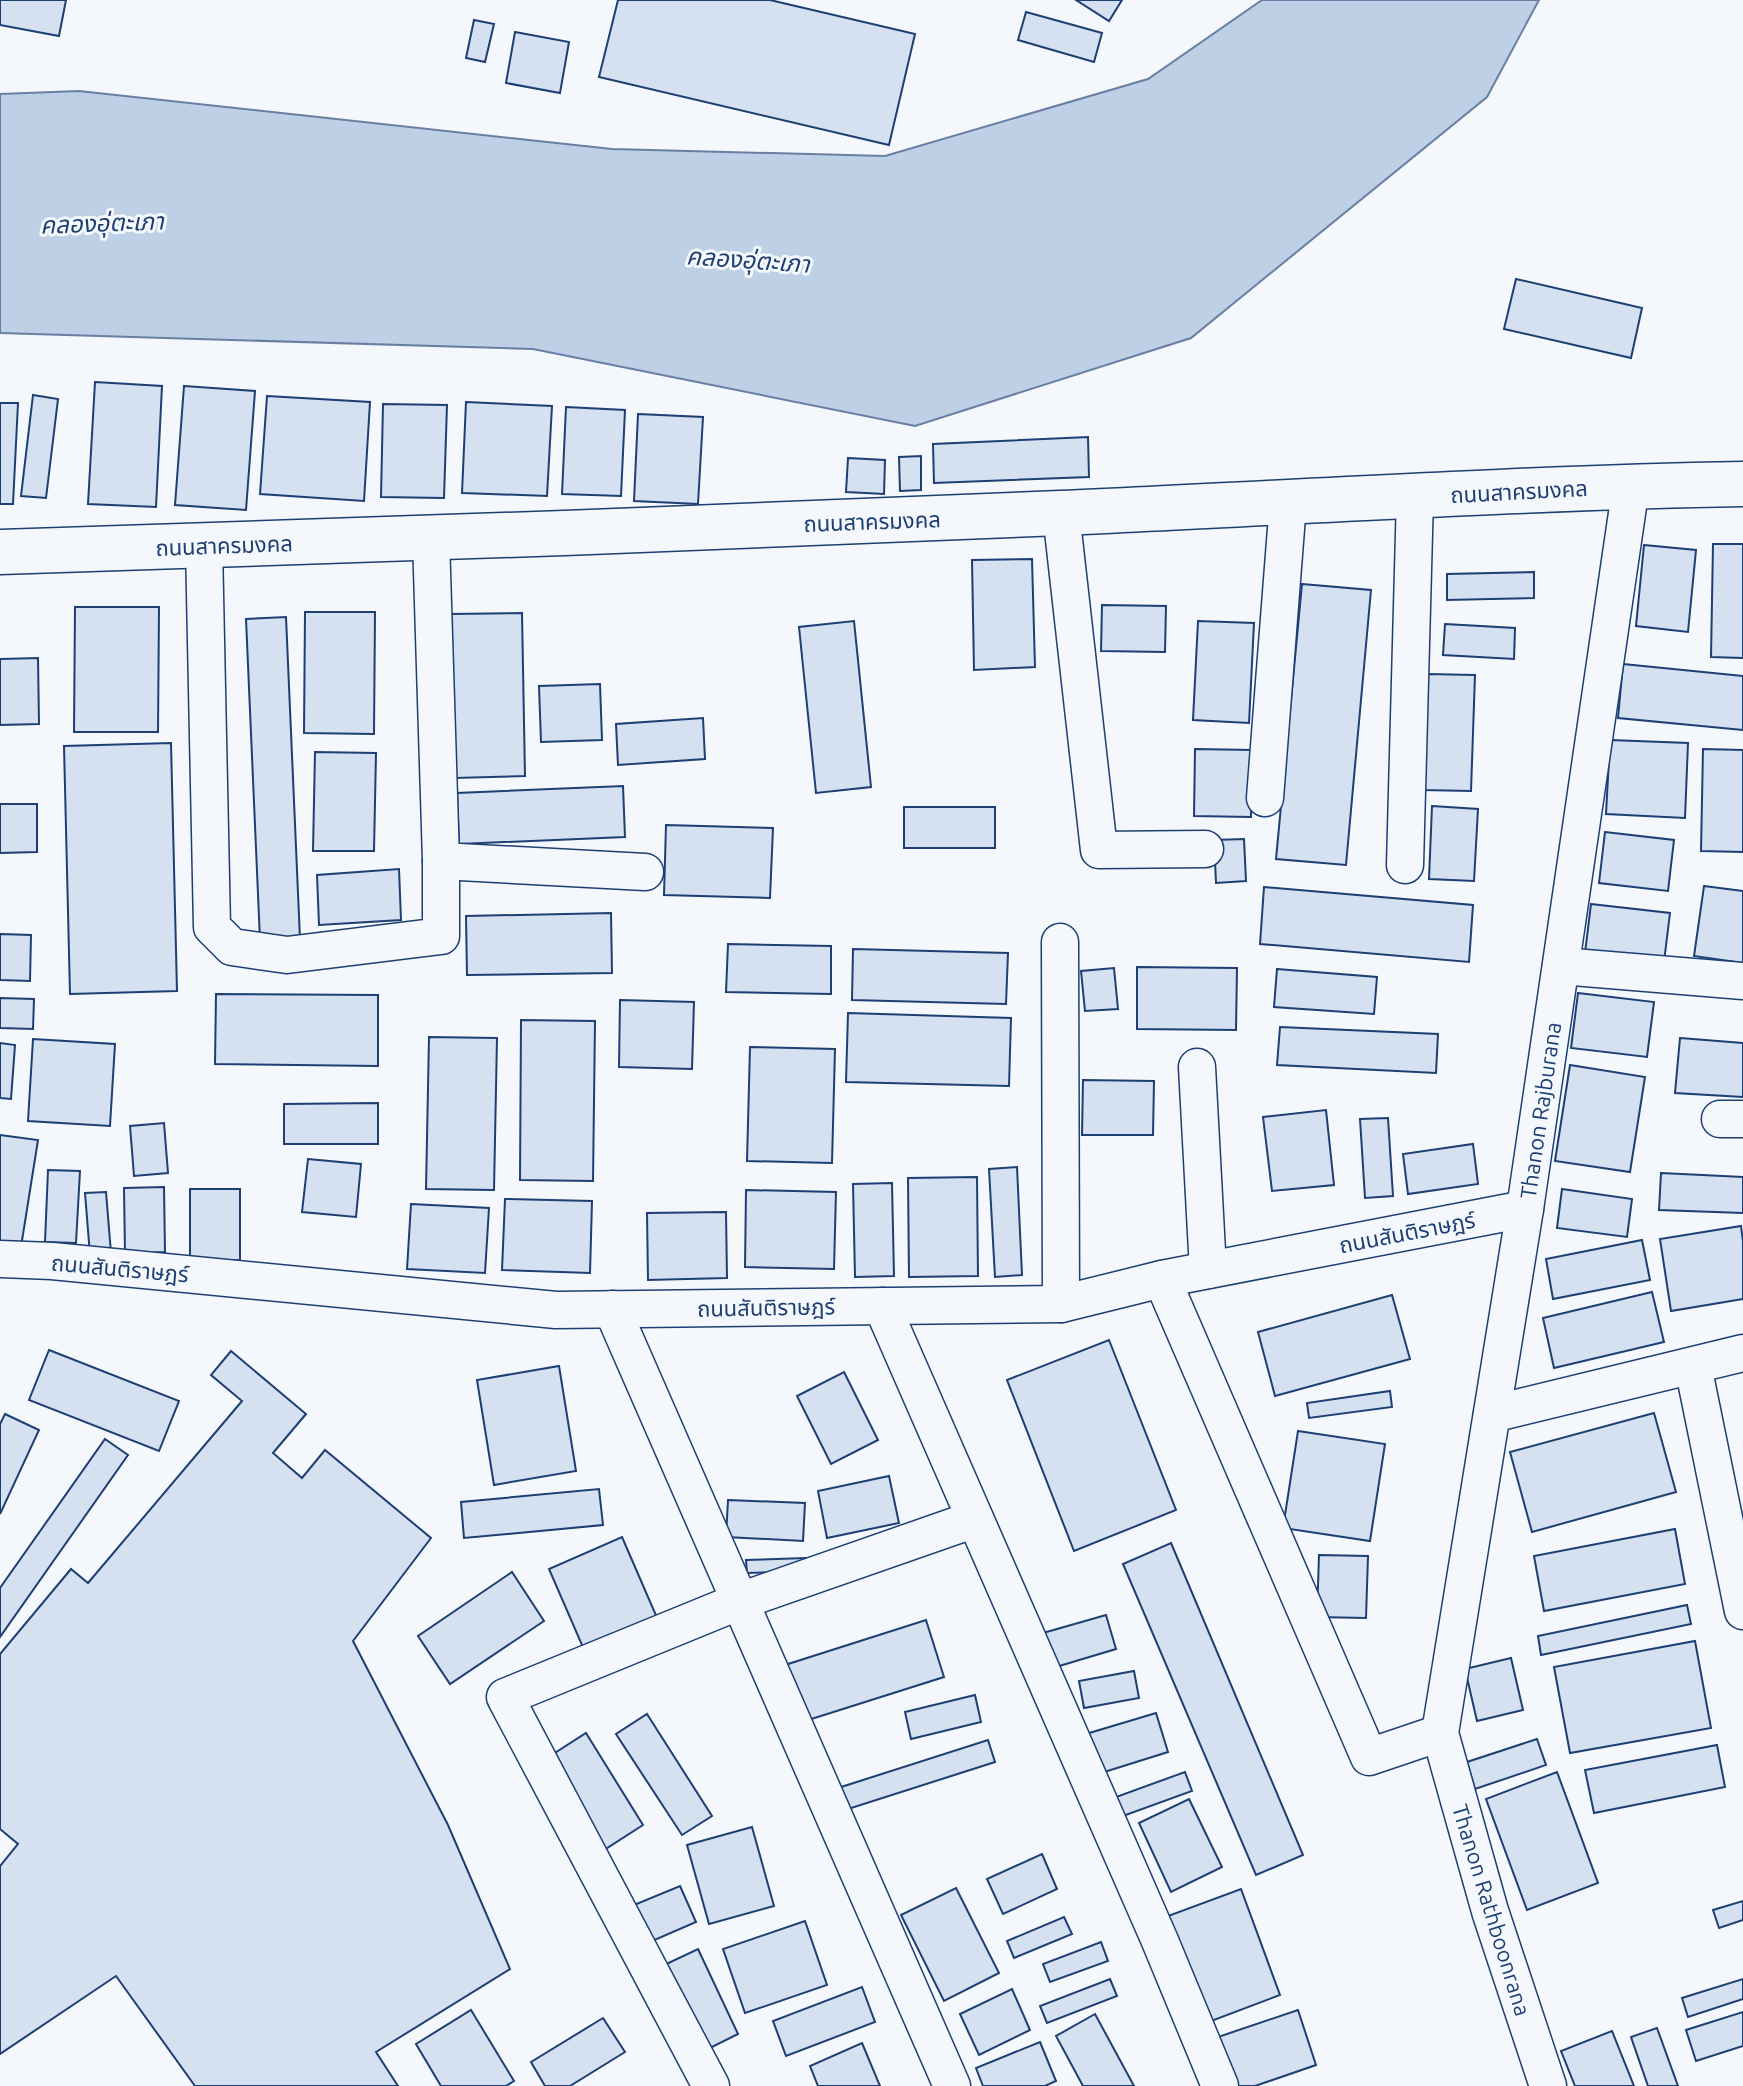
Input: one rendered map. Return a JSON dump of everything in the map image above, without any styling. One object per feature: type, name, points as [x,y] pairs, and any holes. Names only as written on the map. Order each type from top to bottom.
[{"type":"street","name":"ถนนสาครมงคล","points":[[0,552],[431,539],[1631,486],[1743,484]]},
{"type":"street","name":"Thanon Rajburana","points":[[1440,1733],[1525,1209],[1631,486]]},
{"type":"street","points":[[1405,865],[1415,496]]},
{"type":"street","points":[[1265,798],[1288,503]]},
{"type":"street","points":[[1061,513],[1099,850],[1205,849]]},
{"type":"street","points":[[204,546],[212,927],[232,947],[287,955],[441,936],[431,539]]},
{"type":"street","points":[[441,861],[645,872]]},
{"type":"street","points":[[1060,942],[1061,1304]]},
{"type":"street","points":[[1561,966],[1743,981]]},
{"type":"street","points":[[1197,1067],[1208,1270]]},
{"type":"street","name":"ถนนสันติราษฎร์","points":[[0,1259],[52,1261],[556,1310],[1061,1304],[1162,1279],[1525,1209]]},
{"type":"street","points":[[1162,1279],[1369,1757],[1440,1733]]},
{"type":"street","points":[[882,1306],[1160,1941],[1220,2086]]},
{"type":"street","points":[[612,1309],[952,2086]]},
{"type":"street","points":[[1492,1414],[1743,1353]]},
{"type":"street","points":[[1693,1366],[1743,1611]]},
{"type":"street","points":[[711,2086],[505,1697],[740,1601],[975,1519]]},
{"type":"street","name":"Thanon Rathboonrana","points":[[1440,1733],[1490,1911],[1548,2086]]},
{"type":"water","name":"คลองอุ่ตะเภา","points":[[1262,0],[1539,0],[1487,97],[1191,338],[915,426],[533,349],[0,333],[0,94],[79,91],[612,149],[885,156],[1148,79]]},
{"type":"building","points":[[0,0],[66,0],[59,36],[0,25]]},
{"type":"building","points":[[618,0],[770,0],[915,34],[889,145],[599,77]]},
{"type":"building","points":[[1076,0],[1122,0],[1109,21]]},
{"type":"building","points":[[1026,12],[1102,33],[1094,62],[1018,40]]},
{"type":"building","points":[[474,20],[494,24],[485,62],[466,58]]},
{"type":"building","points":[[515,32],[569,42],[560,93],[506,83]]},
{"type":"building","points":[[1516,279],[1642,308],[1631,358],[1504,329]]},
{"type":"building","points":[[95,382],[162,386],[156,507],[88,504]]},
{"type":"building","points":[[184,386],[255,391],[246,510],[175,505]]},
{"type":"building","points":[[33,395],[58,399],[46,498],[21,496]]},
{"type":"building","points":[[267,396],[370,402],[364,501],[260,494]]},
{"type":"building","points":[[466,402],[552,406],[547,496],[462,493]]},
{"type":"building","points":[[0,403],[18,403],[13,504],[0,504]]},
{"type":"building","points":[[383,404],[447,405],[444,498],[381,497]]},
{"type":"building","points":[[566,407],[625,410],[621,496],[562,494]]},
{"type":"building","points":[[638,414],[703,417],[698,504],[634,501]]},
{"type":"building","points":[[1088,437],[1089,477],[934,483],[933,444]]},
{"type":"building","points":[[921,456],[921,490],[900,491],[899,457]]},
{"type":"building","points":[[848,458],[885,460],[884,494],[846,492]]},
{"type":"building","points":[[1713,544],[1743,544],[1743,658],[1711,657]]},
{"type":"building","points":[[1644,545],[1696,550],[1688,632],[1636,626]]},
{"type":"building","points":[[1032,559],[1035,667],[974,670],[972,560]]},
{"type":"building","points":[[1534,572],[1534,598],[1447,600],[1447,574]]},
{"type":"building","points":[[1302,584],[1371,590],[1346,865],[1276,859]]},
{"type":"building","points":[[1102,605],[1166,606],[1165,652],[1101,651]]},
{"type":"building","points":[[75,607],[159,607],[158,732],[74,732]]},
{"type":"building","points":[[305,612],[375,612],[374,734],[304,733]]},
{"type":"building","points":[[522,613],[525,776],[454,778],[451,614]]},
{"type":"building","points":[[286,617],[300,939],[260,940],[246,619]]},
{"type":"building","points":[[854,621],[871,787],[816,793],[799,627]]},
{"type":"building","points":[[1198,621],[1254,623],[1249,723],[1193,720]]},
{"type":"building","points":[[1445,624],[1515,628],[1514,659],[1443,655]]},
{"type":"building","points":[[38,658],[39,724],[0,725],[0,659]]},
{"type":"building","points":[[1623,664],[1743,676],[1743,730],[1618,718]]},
{"type":"building","points":[[1427,674],[1475,675],[1471,791],[1422,790]]},
{"type":"building","points":[[600,684],[602,740],[541,742],[539,686]]},
{"type":"building","points":[[703,718],[705,759],[618,765],[616,724]]},
{"type":"building","points":[[1610,740],[1688,743],[1685,818],[1606,814]]},
{"type":"building","points":[[171,743],[177,991],[70,994],[64,746]]},
{"type":"building","points":[[1195,749],[1252,750],[1251,817],[1194,816]]},
{"type":"building","points":[[1703,749],[1743,750],[1743,852],[1701,851]]},
{"type":"building","points":[[315,752],[376,753],[374,851],[313,851]]},
{"type":"building","points":[[623,786],[625,837],[459,844],[457,793]]},
{"type":"building","points":[[0,804],[37,804],[37,852],[0,853]]},
{"type":"building","points":[[1432,806],[1478,809],[1474,881],[1429,879]]},
{"type":"building","points":[[904,807],[995,807],[995,848],[904,848]]},
{"type":"building","points":[[666,825],[773,828],[770,898],[664,895]]},
{"type":"building","points":[[1605,832],[1674,840],[1668,891],[1599,883]]},
{"type":"building","points":[[1244,839],[1246,881],[1216,883],[1214,840]]},
{"type":"building","points":[[399,869],[401,920],[319,925],[317,875]]},
{"type":"building","points":[[1704,886],[1743,891],[1743,963],[1694,956]]},
{"type":"building","points":[[1264,887],[1473,905],[1469,962],[1260,944]]},
{"type":"building","points":[[1591,904],[1670,913],[1664,962],[1585,953]]},
{"type":"building","points":[[611,913],[612,973],[467,975],[466,916]]},
{"type":"building","points":[[0,934],[31,935],[30,981],[0,980]]},
{"type":"building","points":[[728,944],[831,946],[831,994],[726,992]]},
{"type":"building","points":[[853,949],[1008,953],[1006,1004],[852,1000]]},
{"type":"building","points":[[1137,967],[1237,968],[1236,1030],[1137,1029]]},
{"type":"building","points":[[1114,968],[1118,1009],[1085,1011],[1081,971]]},
{"type":"building","points":[[1277,969],[1377,977],[1374,1014],[1274,1007]]},
{"type":"building","points":[[1578,993],[1654,1002],[1647,1057],[1571,1048]]},
{"type":"building","points":[[216,994],[378,995],[378,1066],[215,1064]]},
{"type":"building","points":[[0,998],[34,999],[33,1029],[0,1028]]},
{"type":"building","points":[[620,1000],[694,1002],[692,1069],[619,1067]]},
{"type":"building","points":[[848,1013],[1011,1018],[1009,1086],[846,1082]]},
{"type":"building","points":[[521,1020],[595,1021],[593,1181],[520,1180]]},
{"type":"building","points":[[1280,1027],[1438,1034],[1436,1073],[1277,1065]]},
{"type":"building","points":[[429,1037],[497,1038],[494,1190],[426,1189]]},
{"type":"building","points":[[1680,1038],[1743,1043],[1743,1097],[1675,1093]]},
{"type":"building","points":[[33,1039],[115,1044],[110,1126],[28,1121]]},
{"type":"building","points":[[0,1043],[15,1045],[11,1099],[0,1098]]},
{"type":"building","points":[[750,1047],[835,1049],[832,1163],[747,1161]]},
{"type":"building","points":[[1570,1065],[1645,1077],[1630,1172],[1555,1161]]},
{"type":"building","points":[[1083,1080],[1154,1081],[1153,1135],[1082,1135]]},
{"type":"building","points":[[378,1103],[378,1144],[284,1144],[284,1104]]},
{"type":"building","points":[[1326,1110],[1334,1185],[1272,1191],[1263,1117]]},
{"type":"building","points":[[1388,1118],[1393,1196],[1365,1198],[1360,1119]]},
{"type":"building","points":[[164,1123],[168,1173],[134,1176],[130,1126]]},
{"type":"building","points":[[0,1135],[38,1140],[21,1247],[0,1244]]},
{"type":"building","points":[[1473,1144],[1478,1184],[1408,1194],[1403,1154]]},
{"type":"building","points":[[308,1159],[361,1164],[356,1217],[302,1212]]},
{"type":"building","points":[[1017,1167],[1022,1275],[995,1277],[989,1169]]},
{"type":"building","points":[[48,1170],[80,1171],[76,1243],[45,1242]]},
{"type":"building","points":[[1661,1173],[1743,1177],[1743,1213],[1659,1210]]},
{"type":"building","points":[[977,1177],[978,1276],[909,1277],[908,1178]]},
{"type":"building","points":[[892,1183],[894,1276],[855,1277],[853,1184]]},
{"type":"building","points":[[164,1187],[165,1252],[125,1254],[124,1188]]},
{"type":"building","points":[[190,1189],[240,1189],[240,1260],[190,1261]]},
{"type":"building","points":[[1562,1189],[1632,1199],[1627,1237],[1557,1228]]},
{"type":"building","points":[[746,1190],[836,1192],[834,1269],[745,1267]]},
{"type":"building","points":[[106,1192],[111,1253],[90,1255],[85,1193]]},
{"type":"building","points":[[505,1199],[592,1201],[590,1273],[502,1270]]},
{"type":"building","points":[[411,1204],[489,1208],[485,1273],[407,1269]]},
{"type":"building","points":[[726,1212],[727,1278],[648,1280],[647,1213]]},
{"type":"building","points":[[1741,1226],[1743,1299],[1671,1311],[1660,1239]]},
{"type":"building","points":[[1642,1240],[1650,1280],[1553,1299],[1546,1259]]},
{"type":"building","points":[[1652,1292],[1664,1342],[1554,1368],[1543,1318]]},
{"type":"building","points":[[1392,1295],[1410,1359],[1275,1396],[1258,1332]]},
{"type":"building","points":[[1109,1340],[1176,1510],[1074,1551],[1007,1380]]},
{"type":"building","points":[[49,1350],[179,1401],[159,1451],[29,1400]]},
{"type":"building","points":[[231,1351],[306,1414],[273,1453],[302,1478],[325,1450],[431,1538],[353,1641],[448,1825],[510,1969],[376,2052],[398,2086],[195,2086],[116,1976],[0,2054],[0,1866],[18,1844],[0,1829],[0,1654],[71,1569],[88,1583],[242,1401],[211,1375]]},
{"type":"building","points":[[559,1366],[576,1471],[494,1485],[477,1380]]},
{"type":"building","points":[[844,1372],[878,1440],[831,1464],[797,1396]]},
{"type":"building","points":[[1390,1391],[1392,1407],[1309,1418],[1307,1403]]},
{"type":"building","points":[[1654,1413],[1676,1492],[1532,1532],[1510,1452]]},
{"type":"building","points":[[5,1414],[39,1430],[0,1514],[0,1424]]},
{"type":"building","points":[[1298,1431],[1385,1444],[1370,1541],[1283,1528]]},
{"type":"building","points":[[105,1439],[128,1455],[0,1637],[0,1588]]},
{"type":"building","points":[[889,1476],[899,1523],[827,1538],[818,1491]]},
{"type":"building","points":[[599,1489],[603,1525],[464,1538],[461,1502]]},
{"type":"building","points":[[728,1500],[805,1503],[803,1541],[726,1537]]},
{"type":"building","points":[[1675,1529],[1685,1584],[1544,1611],[1534,1556]]},
{"type":"building","points":[[622,1537],[658,1620],[585,1652],[549,1569]]},
{"type":"building","points":[[1171,1543],[1303,1855],[1256,1875],[1123,1564]]},
{"type":"building","points":[[1319,1555],[1368,1556],[1366,1618],[1317,1617]]},
{"type":"building","points":[[806,1558],[807,1571],[747,1573],[746,1560]]},
{"type":"building","points":[[512,1572],[544,1621],[450,1684],[418,1636]]},
{"type":"building","points":[[1687,1605],[1691,1624],[1541,1655],[1538,1636]]},
{"type":"building","points":[[1106,1615],[1116,1649],[1046,1670],[1036,1635]]},
{"type":"building","points":[[926,1620],[944,1677],[802,1722],[785,1665]]},
{"type":"building","points":[[1695,1641],[1711,1728],[1570,1753],[1554,1667]]},
{"type":"building","points":[[1511,1658],[1523,1710],[1477,1721],[1465,1669]]},
{"type":"building","points":[[1134,1671],[1139,1698],[1084,1708],[1079,1681]]},
{"type":"building","points":[[975,1695],[981,1722],[911,1739],[905,1712]]},
{"type":"building","points":[[1156,1713],[1168,1752],[1098,1774],[1086,1734]]},
{"type":"building","points":[[647,1714],[712,1816],[682,1835],[616,1734]]},
{"type":"building","points":[[586,1733],[643,1825],[604,1850],[547,1758]]},
{"type":"building","points":[[1537,1739],[1546,1765],[1475,1789],[1467,1762]]},
{"type":"building","points":[[988,1740],[995,1762],[845,1810],[838,1788]]},
{"type":"building","points":[[1717,1745],[1725,1787],[1594,1813],[1585,1770]]},
{"type":"building","points":[[1185,1772],[1192,1791],[1123,1816],[1116,1797]]},
{"type":"building","points":[[1557,1772],[1598,1883],[1527,1910],[1486,1799]]},
{"type":"building","points":[[1189,1799],[1222,1867],[1171,1892],[1139,1823]]},
{"type":"building","points":[[752,1827],[774,1906],[709,1924],[687,1845]]},
{"type":"building","points":[[1042,1854],[1057,1889],[1003,1914],[987,1879]]},
{"type":"building","points":[[680,1886],[696,1922],[650,1942],[634,1905]]},
{"type":"building","points":[[956,1888],[999,1973],[944,2001],[901,1915]]},
{"type":"building","points":[[1241,1889],[1280,1995],[1206,2023],[1168,1916]]},
{"type":"building","points":[[1743,1901],[1743,1920],[1719,1928],[1713,1910]]},
{"type":"building","points":[[1064,1917],[1072,1934],[1014,1958],[1007,1941]]},
{"type":"building","points":[[805,1921],[827,1985],[745,2013],[723,1949]]},
{"type":"building","points":[[1101,1942],[1108,1961],[1050,1982],[1043,1964]]},
{"type":"building","points":[[698,1949],[738,2034],[702,2052],[662,1966]]},
{"type":"building","points":[[1110,1979],[1117,1996],[1047,2023],[1040,2006]]},
{"type":"building","points":[[1743,1979],[1743,1999],[1688,2017],[1682,1998]]},
{"type":"building","points":[[862,1987],[875,2022],[786,2056],[773,2021]]},
{"type":"building","points":[[1012,1989],[1030,2030],[979,2055],[960,2014]]},
{"type":"building","points":[[471,2010],[514,2081],[506,2086],[441,2086],[416,2044]]},
{"type":"building","points":[[1298,2010],[1316,2065],[1255,2086],[1235,2086],[1218,2037]]},
{"type":"building","points":[[1743,2012],[1743,2046],[1696,2061],[1686,2030]]},
{"type":"building","points":[[1095,2014],[1134,2086],[1083,2086],[1056,2036]]},
{"type":"building","points":[[603,2018],[625,2052],[570,2086],[545,2086],[531,2062]]},
{"type":"building","points":[[1657,2028],[1678,2086],[1648,2086],[1631,2037]]},
{"type":"building","points":[[1612,2031],[1634,2086],[1575,2086],[1561,2051]]},
{"type":"building","points":[[1040,2042],[1056,2081],[1045,2086],[983,2086],[976,2068]]},
{"type":"building","points":[[862,2043],[880,2086],[818,2086],[810,2066]]}]
